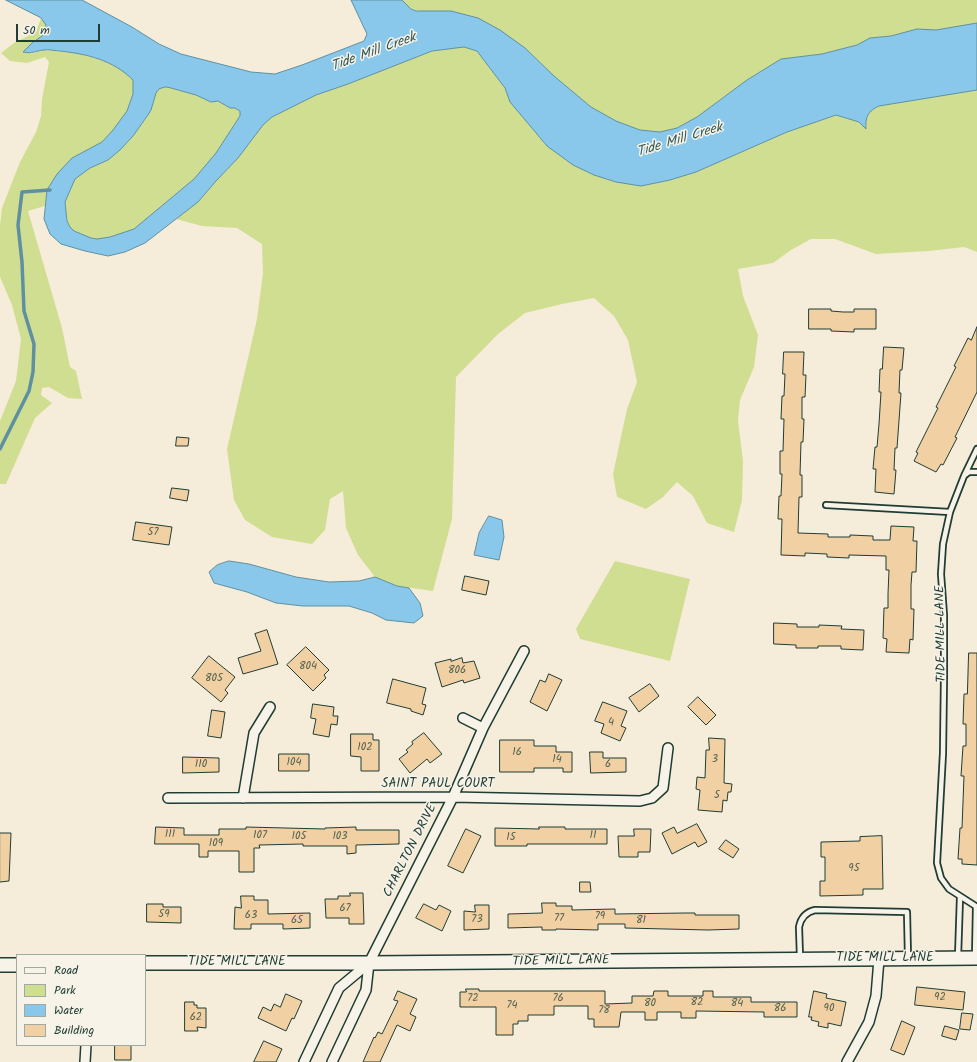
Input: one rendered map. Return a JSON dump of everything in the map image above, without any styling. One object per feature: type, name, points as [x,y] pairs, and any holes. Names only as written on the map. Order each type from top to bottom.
[{"type":"street","name":"CHARLTON DRIVE","points":[[332,1062],[366,990],[369,963],[453,797],[483,728],[524,651]]},
{"type":"street","points":[[242,798],[254,733],[270,707]]},
{"type":"street","points":[[463,718],[483,728]]},
{"type":"street","name":"SAINT PAUL COURT","points":[[168,798],[453,797],[640,801],[652,798],[663,788],[668,748]]},
{"type":"street","name":"TIDE MILL LANE","points":[[146,963],[369,963],[976,958]]},
{"type":"street","points":[[847,1062],[869,1022],[876,996],[879,959]]},
{"type":"street","name":"CHARLTON DRIVE","points":[[304,1062],[339,988],[369,963]]},
{"type":"street","points":[[0,965],[16,965]]},
{"type":"street","points":[[85,1062],[86,1046]]},
{"type":"lane","name":"TIDE MILL LANE","points":[[976,907],[949,889],[941,878],[938,864],[943,753],[944,616],[941,574],[943,544],[950,512],[964,476],[977,449]]},
{"type":"lane","points":[[964,476],[969,472],[977,472]]},
{"type":"lane","points":[[826,505],[950,512]]},
{"type":"lane","points":[[958,958],[960,897]]},
{"type":"lane","points":[[976,907],[976,958]]},
{"type":"lane","points":[[800,959],[800,923],[806,914],[815,910],[907,912],[908,958]]},
{"type":"green space","points":[[402,0],[977,0],[977,23],[936,31],[917,29],[891,36],[871,38],[857,45],[822,54],[781,59],[747,80],[697,117],[677,128],[660,132],[640,130],[616,121],[591,107],[554,76],[525,48],[425,11],[415,10]]},
{"type":"green space","points":[[41,18],[46,25],[42,36],[32,43],[31,54],[44,50],[77,53],[108,62],[123,70],[133,80],[133,94],[127,111],[102,142],[72,158],[47,190],[45,206],[28,211],[62,328],[70,367],[76,371],[82,399],[68,398],[49,387],[42,388],[41,395],[52,403],[35,418],[6,484],[0,484],[0,421],[16,381],[21,339],[12,305],[0,277],[0,226],[2,208],[20,162],[36,132],[41,116],[42,99],[49,62],[45,57],[27,63],[10,61],[1,53],[14,43],[36,32]]},
{"type":"green space","points":[[464,47],[477,51],[505,88],[510,102],[547,146],[641,186],[670,180],[696,172],[787,132],[836,115],[859,122],[866,128],[868,114],[879,106],[977,90],[977,252],[964,247],[929,251],[876,254],[835,239],[811,239],[791,250],[773,263],[738,269],[743,296],[758,335],[754,367],[740,400],[738,421],[743,461],[742,500],[734,532],[707,523],[693,496],[677,482],[663,497],[646,509],[617,497],[613,474],[627,409],[637,382],[628,340],[614,316],[594,298],[525,313],[498,334],[456,377],[452,519],[433,591],[397,586],[375,577],[358,555],[346,528],[343,491],[330,499],[325,530],[312,544],[272,537],[245,520],[234,500],[227,449],[257,319],[263,273],[262,244],[237,228],[202,226],[176,219],[198,202],[238,158],[263,125],[272,117],[316,95],[432,51]]},
{"type":"green space","points":[[166,87],[196,95],[211,102],[218,101],[230,108],[235,108],[240,111],[240,116],[216,153],[194,179],[134,229],[110,237],[97,239],[74,231],[67,221],[65,202],[75,179],[90,168],[108,160],[120,150],[148,116],[156,93],[159,89]]},
{"type":"green space","points":[[615,561],[690,579],[670,661],[580,639],[576,629]]},
{"type":"water","name":"Tide Mill Creek","points":[[6,0],[82,0],[132,27],[159,44],[181,54],[251,72],[275,74],[364,41],[367,34],[351,0],[402,0],[411,9],[416,11],[451,11],[478,18],[500,30],[525,48],[554,76],[591,107],[616,121],[640,130],[660,132],[677,128],[697,117],[747,80],[781,59],[822,54],[857,45],[870,38],[891,36],[917,29],[936,30],[977,23],[977,90],[879,106],[872,110],[868,115],[866,129],[859,122],[836,115],[787,132],[696,172],[670,180],[641,186],[616,182],[594,175],[573,165],[547,146],[510,102],[505,88],[477,51],[464,47],[432,51],[316,95],[272,117],[263,125],[238,158],[198,202],[145,243],[125,252],[108,256],[61,244],[50,234],[44,219],[47,190],[57,174],[72,158],[102,142],[113,130],[127,111],[133,94],[133,80],[117,67],[90,56],[48,50],[41,50],[32,53],[23,52],[42,36],[46,25],[41,18]],"holes":[[[166,87],[196,95],[211,102],[218,101],[230,108],[235,108],[240,111],[240,116],[216,153],[194,179],[134,229],[110,237],[97,239],[74,231],[67,221],[65,202],[75,179],[90,168],[108,160],[120,150],[133,136],[148,115],[156,93],[159,89]]]},
{"type":"water","points":[[489,516],[502,520],[504,537],[499,560],[474,555],[479,533]]},
{"type":"water","points":[[229,561],[249,564],[296,577],[329,582],[359,581],[375,577],[397,586],[409,588],[420,603],[423,616],[414,623],[386,620],[372,613],[349,606],[303,606],[276,603],[247,592],[214,583],[209,572],[217,565]]},
{"type":"building","points":[[809,309],[831,309],[831,311],[854,312],[854,309],[876,309],[876,329],[854,329],[854,332],[831,331],[831,329],[809,329]]},
{"type":"building","points":[[977,327],[977,392],[955,437],[957,438],[943,465],[941,464],[936,472],[914,461],[918,453],[916,452],[938,408],[936,407],[956,367],[954,366],[968,338],[971,340]]},
{"type":"building","points":[[884,347],[904,348],[902,370],[900,370],[899,393],[901,393],[897,448],[895,448],[894,470],[896,470],[894,494],[875,492],[876,469],[873,469],[879,424],[881,392],[879,392],[880,369],[882,369]]},
{"type":"building","points":[[784,352],[804,352],[803,375],[806,375],[805,397],[802,397],[802,419],[804,419],[803,442],[801,442],[800,475],[802,475],[802,497],[799,497],[798,533],[828,534],[828,537],[850,537],[850,535],[873,536],[873,540],[890,540],[891,526],[914,527],[913,541],[917,541],[916,572],[912,572],[911,609],[914,609],[913,640],[910,639],[909,653],[886,652],[887,639],[883,638],[884,608],[888,608],[889,570],[886,570],[886,556],[849,555],[849,558],[827,557],[827,554],[805,553],[805,556],[781,555],[782,519],[778,519],[782,474],[780,474],[780,451],[783,451],[784,419],[781,419],[785,374],[783,374]]},
{"type":"building","points":[[177,437],[189,438],[188,446],[176,446]]},
{"type":"building","points":[[172,488],[189,490],[187,501],[170,498]]},
{"type":"building","points":[[136,522],[172,527],[169,545],[133,540]]},
{"type":"building","points":[[465,576],[489,581],[486,595],[462,590]]},
{"type":"building","points":[[774,623],[797,624],[797,627],[819,627],[819,625],[842,626],[841,629],[864,630],[863,650],[841,649],[841,646],[796,648],[796,645],[774,644]]},
{"type":"building","points":[[267,630],[278,664],[243,674],[238,658],[261,651],[255,634]]},
{"type":"building","points":[[306,647],[329,670],[324,675],[326,678],[313,691],[287,665]]},
{"type":"building","points":[[969,653],[977,653],[977,865],[962,864],[962,859],[958,859],[960,828],[962,828],[964,776],[961,776],[963,746],[966,746],[966,724],[963,724],[964,694],[967,694]]},
{"type":"building","points":[[209,656],[235,677],[225,690],[228,693],[221,702],[192,678]]},
{"type":"building","points":[[462,658],[463,663],[474,661],[480,678],[464,683],[463,680],[442,687],[435,663]]},
{"type":"building","points":[[549,674],[562,680],[547,711],[530,702],[540,680],[545,682]]},
{"type":"building","points":[[393,679],[426,688],[422,704],[426,705],[423,715],[411,711],[411,709],[387,703]]},
{"type":"building","points":[[650,684],[659,696],[639,712],[629,698]]},
{"type":"building","points":[[698,697],[716,715],[706,725],[688,707]]},
{"type":"building","points":[[603,702],[627,711],[621,726],[626,728],[620,741],[601,733],[604,724],[595,721]]},
{"type":"building","points":[[313,704],[334,707],[333,716],[338,716],[337,725],[331,724],[329,737],[313,734],[316,719],[311,718]]},
{"type":"building","points":[[212,710],[225,712],[221,738],[208,736]]},
{"type":"building","points":[[424,733],[442,754],[430,763],[427,759],[410,773],[399,759],[408,752],[406,750],[413,744],[412,742]]},
{"type":"building","points":[[351,734],[373,734],[373,740],[379,740],[379,771],[361,771],[361,757],[351,756]]},
{"type":"building","points":[[709,738],[725,739],[724,783],[732,784],[731,792],[728,792],[727,801],[723,800],[722,812],[698,810],[700,790],[696,789],[697,777],[705,778],[706,750],[709,750]]},
{"type":"building","points":[[500,740],[534,740],[534,746],[556,746],[556,752],[572,752],[572,772],[563,772],[563,768],[534,768],[534,772],[500,772]]},
{"type":"building","points":[[590,752],[603,752],[603,758],[626,758],[626,772],[591,773]]},
{"type":"building","points":[[279,754],[309,754],[309,771],[279,771]]},
{"type":"building","points":[[183,757],[219,758],[219,772],[183,773]]},
{"type":"building","points":[[697,824],[707,842],[698,847],[695,842],[672,854],[662,833],[674,827],[677,833]]},
{"type":"building","points":[[156,827],[184,828],[184,835],[219,835],[219,829],[246,829],[246,827],[325,829],[356,827],[356,830],[399,830],[399,844],[356,845],[356,853],[347,854],[347,846],[303,846],[303,844],[259,845],[260,848],[254,848],[254,872],[239,872],[239,851],[208,851],[208,857],[199,857],[199,844],[155,844]]},
{"type":"building","points":[[539,827],[565,827],[565,829],[607,829],[607,844],[527,844],[527,846],[495,846],[495,828],[539,829]]},
{"type":"building","points":[[466,829],[481,836],[463,873],[448,866]]},
{"type":"building","points":[[634,829],[651,829],[650,852],[638,852],[638,857],[619,857],[618,836],[634,836]]},
{"type":"building","points":[[0,833],[11,833],[9,881],[0,882]]},
{"type":"building","points":[[882,836],[883,889],[863,889],[863,895],[820,896],[820,881],[825,881],[825,857],[821,857],[821,842],[860,841],[860,837]]},
{"type":"building","points":[[726,840],[739,849],[733,858],[719,849]]},
{"type":"building","points":[[580,882],[590,882],[591,892],[580,892]]},
{"type":"building","points":[[350,893],[363,893],[364,924],[349,924],[349,918],[326,918],[325,899],[338,899],[338,896],[350,896]]},
{"type":"building","points":[[241,896],[254,896],[254,900],[268,900],[268,914],[310,913],[310,928],[283,929],[283,924],[251,924],[251,929],[234,929],[235,907],[241,908]]},
{"type":"building","points":[[542,903],[556,903],[556,906],[572,906],[572,910],[615,909],[615,914],[695,913],[695,915],[739,915],[739,929],[708,930],[625,928],[625,924],[598,924],[598,930],[542,930],[542,927],[508,928],[508,914],[542,913]]},
{"type":"building","points":[[147,904],[163,904],[163,907],[181,907],[181,923],[147,922]]},
{"type":"building","points":[[424,904],[436,910],[439,905],[451,911],[442,931],[416,918]]},
{"type":"building","points":[[475,905],[489,905],[489,929],[464,930],[464,911],[475,912]]},
{"type":"building","points":[[917,987],[965,992],[963,1010],[915,1005]]},
{"type":"building","points":[[466,989],[479,989],[479,991],[605,991],[605,1004],[632,1003],[632,996],[653,996],[654,991],[668,991],[668,996],[703,996],[703,991],[713,991],[713,997],[751,997],[751,1002],[797,1002],[797,1017],[764,1017],[764,1012],[696,1011],[696,1018],[681,1018],[681,1012],[657,1012],[657,1020],[645,1020],[645,1012],[621,1012],[619,1027],[594,1027],[594,1019],[588,1019],[588,1006],[554,1006],[554,1015],[528,1015],[528,1021],[518,1021],[518,1024],[513,1024],[513,1035],[496,1035],[496,1007],[460,1007],[460,992],[466,992]]},
{"type":"building","points":[[398,991],[417,999],[410,1014],[416,1017],[410,1031],[397,1025],[380,1062],[363,1062],[374,1037],[375,1038],[378,1032],[382,1034],[398,1001],[394,1000]]},
{"type":"building","points":[[814,991],[827,994],[826,998],[846,1002],[841,1026],[828,1023],[828,1028],[818,1026],[819,1022],[811,1020],[812,1017],[809,1017]]},
{"type":"building","points":[[286,994],[302,1001],[294,1019],[292,1018],[286,1031],[258,1018],[263,1007],[271,1011],[274,1004],[280,1007]]},
{"type":"building","points":[[185,1002],[194,1002],[194,1005],[197,1005],[197,1008],[206,1008],[206,1028],[197,1027],[198,1031],[185,1031]]},
{"type":"building","points":[[962,1013],[973,1014],[970,1030],[960,1029]]},
{"type":"building","points":[[902,1021],[915,1027],[904,1055],[891,1050]]},
{"type":"building","points":[[945,1026],[959,1030],[956,1040],[942,1036]]},
{"type":"building","points":[[264,1041],[282,1049],[276,1062],[254,1062]]},
{"type":"building","points":[[115,1046],[131,1046],[131,1060],[115,1060]]},
{"type":"waterway","points":[[0,449],[29,391],[33,372],[34,344],[24,311],[22,262],[18,225],[22,192],[50,190]]}]
